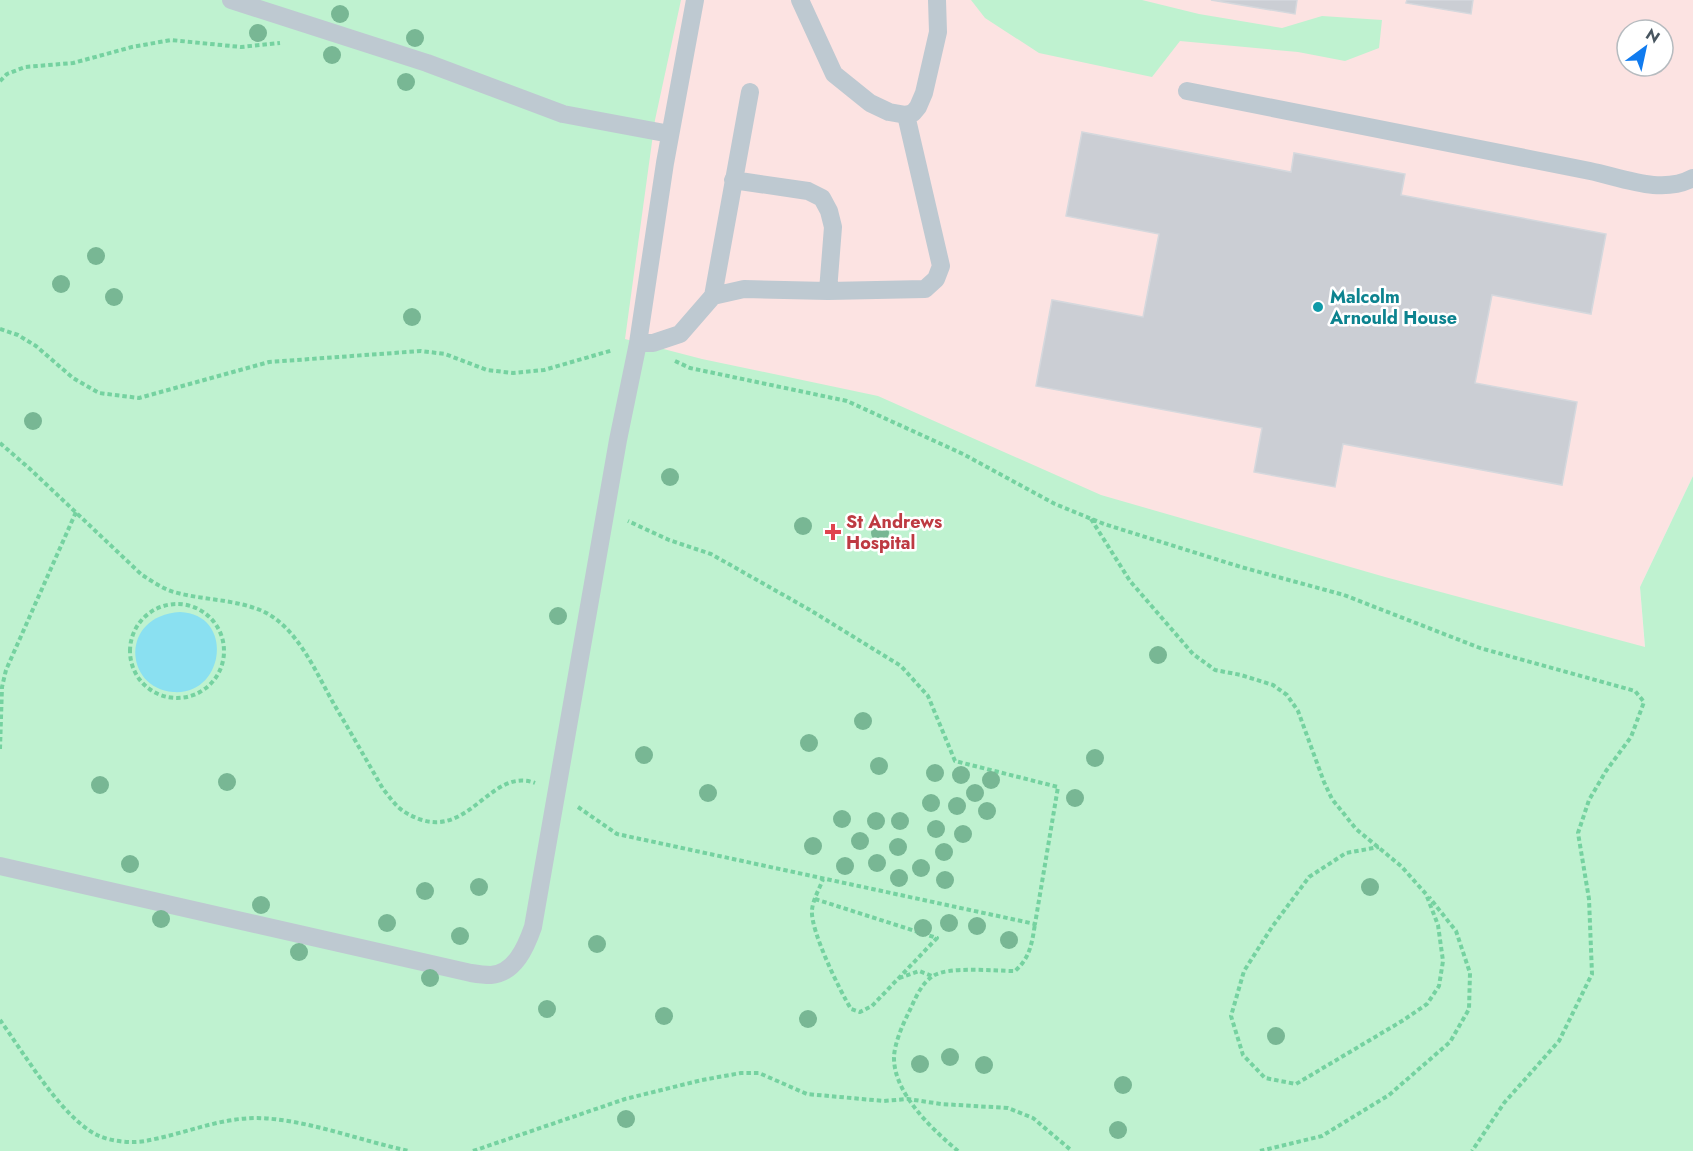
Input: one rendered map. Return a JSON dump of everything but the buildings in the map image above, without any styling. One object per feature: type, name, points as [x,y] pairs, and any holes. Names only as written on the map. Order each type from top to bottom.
[{"type":"lane","points":[[231,0],[427,63],[563,114],[670,135]]},
{"type":"lane","points":[[0,866],[471,973],[492,975],[506,969],[518,959],[533,927],[605,511],[638,343],[670,135],[694,0]]},
{"type":"lane","points":[[800,0],[834,74],[870,103],[889,112],[906,115],[918,107],[924,93],[938,32],[937,0]]},
{"type":"lane","points":[[1186,91],[1590,171],[1653,186],[1681,184],[1693,178]]},
{"type":"lane","points":[[638,343],[653,343],[680,334],[713,296],[750,92]]},
{"type":"lane","points":[[713,296],[744,289],[828,291],[925,289],[936,279],[941,267],[906,115]]},
{"type":"lane","points":[[733,180],[808,191],[822,198],[830,211],[833,227],[828,291]]},
{"type":"path","points":[[0,81],[8,74],[26,66],[73,63],[132,47],[171,40],[241,47],[286,43]]},
{"type":"path","points":[[0,329],[18,335],[36,346],[74,378],[99,393],[139,398],[269,362],[421,351],[445,354],[487,370],[513,373],[544,370],[638,343],[690,368],[847,401],[963,454],[1055,504],[1090,519],[1240,567],[1344,595],[1480,648],[1635,691],[1644,702],[1630,737],[1589,800],[1578,833],[1590,899],[1592,974],[1559,1041],[1504,1103],[1472,1151]]},
{"type":"path","points":[[0,443],[142,575],[172,591],[261,610],[281,624],[299,644],[383,789],[398,807],[412,817],[442,822],[456,819],[499,788],[515,780],[531,782],[556,791],[617,834],[1035,924]]},
{"type":"path","points":[[605,511],[669,540],[711,554],[810,610],[901,666],[927,696],[956,761],[1058,787],[1031,948],[1024,962],[1015,971],[950,970],[932,976],[919,992],[904,1023],[893,1057],[896,1074],[908,1099],[936,1133],[958,1151]]},
{"type":"path","points":[[0,749],[2,687],[6,670],[76,512]]},
{"type":"path","points":[[1090,519],[1130,581],[1193,654],[1215,670],[1273,685],[1287,695],[1298,711],[1323,782],[1332,800],[1356,829],[1401,866],[1456,931],[1470,974],[1469,1009],[1450,1042],[1389,1095],[1322,1136],[1260,1151]]},
{"type":"path","points":[[188,605],[191,596]]},
{"type":"path","points":[[188,605],[205,612],[216,624],[222,636],[224,651],[222,666],[215,679],[190,696],[176,698],[160,696],[146,687],[135,674],[130,659],[130,643],[137,628],[147,616],[161,607],[188,605]]},
{"type":"path","points":[[1379,848],[1346,854],[1309,877],[1272,927],[1244,971],[1231,1016],[1243,1055],[1264,1078],[1296,1084],[1427,1004],[1439,986],[1443,961],[1438,925],[1426,894]]},
{"type":"path","points":[[815,899],[937,938],[872,1006],[860,1012],[851,1010],[840,991],[814,925],[812,910],[815,899],[824,879]]},
{"type":"path","points":[[898,979],[919,971],[932,976]]},
{"type":"path","points":[[0,1020],[50,1090],[75,1120],[97,1135],[123,1142],[148,1141],[214,1123],[257,1118],[296,1122],[409,1151]]},
{"type":"path","points":[[472,1151],[625,1099],[741,1073],[759,1073],[807,1094],[884,1101],[908,1099],[941,1104],[1008,1108],[1033,1118],[1072,1151]]},
{"type":"shaded area","name":"St Andrews Hospital","points":[[0,0],[1693,0],[1693,476],[1640,587],[1650,711],[0,1151]]},
{"type":"green space","name":"St Andrews Hospital","points":[[0,0],[681,0],[655,120],[625,339],[702,359],[878,396],[1101,495],[1385,577],[1645,647],[1640,587],[1693,476],[1693,1151],[0,1151]]},
{"type":"green space","points":[[971,0],[1142,0],[1199,14],[1282,28],[1322,16],[1382,20],[1379,48],[1345,61],[1298,52],[1180,41],[1152,77],[1039,53],[985,18]]},
{"type":"water","points":[[180,612],[198,616],[209,626],[216,639],[217,654],[213,669],[204,681],[190,690],[173,692],[157,688],[145,678],[138,666],[135,652],[138,638],[146,626],[160,616]]},
{"type":"place","name":"Malcolm Arnould House","points":[[1318,307]]},
{"type":"place","name":"St Andrews Hospital","points":[[833,532]]}]
